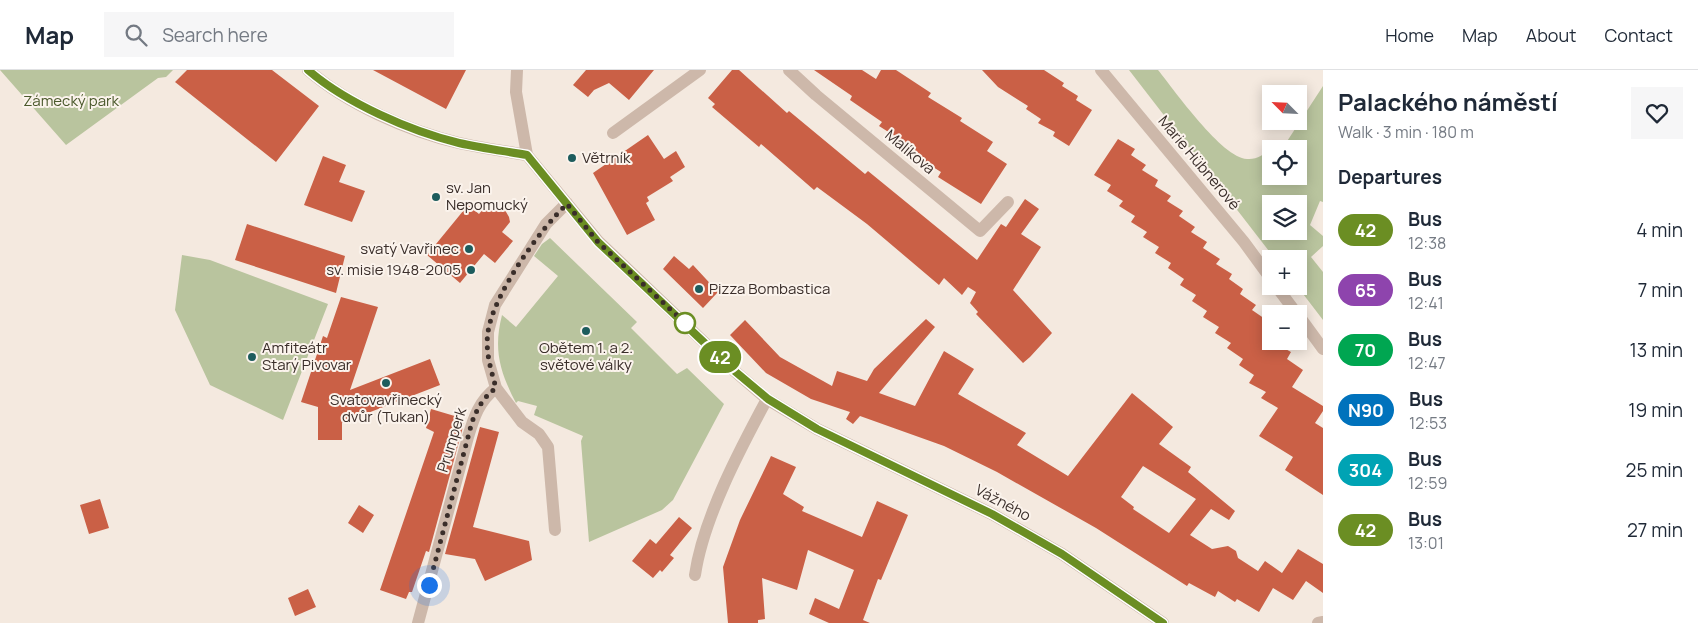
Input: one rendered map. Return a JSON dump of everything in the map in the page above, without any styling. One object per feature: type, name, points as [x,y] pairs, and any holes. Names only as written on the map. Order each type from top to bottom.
[{"type":"street","points":[[308,70],[349,100],[399,122],[459,143],[527,155],[516,92],[517,70]]},
{"type":"street","points":[[613,133],[700,70]]},
{"type":"street","name":"Malíkova","points":[[789,70],[816,95],[980,231],[1008,202]]},
{"type":"street","name":"Marie Hübnerové","points":[[1101,70],[1244,242],[1262,267]]},
{"type":"street","name":"Vážného","points":[[527,155],[598,242],[731,368],[768,399],[817,429],[992,514],[1062,554],[1163,623]]},
{"type":"street","points":[[555,530],[548,447],[538,434],[522,422],[496,388],[488,360],[488,332],[495,305],[546,224],[567,204]]},
{"type":"street","points":[[1283,295],[1290,305]]},
{"type":"street","points":[[1307,327],[1323,349]]},
{"type":"street","name":"Prumperk","points":[[418,623],[468,437],[478,408],[485,396],[496,388]]},
{"type":"street","points":[[695,575],[699,549],[710,518],[768,399]]},
{"type":"street","points":[[1318,623],[1323,622]]},
{"type":"green space","name":"Zámecký park","points":[[0,70],[173,70],[166,77],[158,78],[66,145]]},
{"type":"green space","points":[[1129,70],[1158,70],[1187,107],[1225,148],[1237,156],[1247,159],[1254,159],[1262,155],[1262,185],[1307,185],[1307,140],[1288,140],[1294,130],[1308,130],[1308,109],[1323,86],[1323,202],[1320,201],[1310,225],[1323,236],[1323,246],[1311,257],[1323,272],[1323,320],[1304,295],[1307,295],[1307,250],[1268,250]]},
{"type":"green space","points":[[550,238],[637,322],[631,328],[677,374],[687,368],[724,404],[673,500],[662,510],[589,542],[581,441],[583,436],[534,415],[537,406],[518,401],[516,403],[502,371],[498,350],[499,328],[502,315],[516,327],[558,276],[534,256],[542,244]]},
{"type":"green space","name":"Amfiteátr Starý Pivovar","points":[[182,255],[210,260],[328,304],[283,420],[210,385],[175,310]]},
{"type":"building","points":[[187,70],[272,70],[319,106],[276,162],[175,82]]},
{"type":"building","points":[[373,70],[466,70],[446,109]]},
{"type":"building","points":[[586,70],[654,70],[629,100],[609,83],[594,90],[588,97],[573,85]]},
{"type":"building","points":[[732,70],[739,70],[787,113],[789,111],[865,174],[868,171],[977,260],[1001,224],[1006,227],[1025,199],[1039,209],[1021,234],[1041,247],[1013,290],[1052,333],[1023,363],[976,314],[978,312],[970,303],[976,292],[968,287],[962,295],[944,278],[939,285],[867,224],[817,187],[814,190],[761,144],[759,147],[712,107],[715,104],[708,98]]},
{"type":"building","points":[[814,70],[862,70],[876,79],[881,70],[896,70],[931,93],[928,97],[962,118],[960,121],[993,142],[987,151],[1007,164],[981,204],[938,177],[941,172],[909,152],[912,147],[879,126],[882,122],[850,100],[852,96]]},
{"type":"building","points":[[982,70],[1044,70],[1064,83],[1062,86],[1078,96],[1076,100],[1092,110],[1069,146],[1053,136],[1055,132],[1038,123],[1041,119],[1026,109],[1028,106],[998,87]]},
{"type":"building","points":[[648,135],[664,159],[676,151],[685,167],[670,177],[673,181],[647,197],[649,201],[646,203],[655,220],[627,235],[593,173]]},
{"type":"building","points":[[1118,139],[1135,149],[1131,155],[1146,165],[1142,170],[1158,180],[1155,186],[1171,196],[1167,201],[1183,211],[1179,216],[1195,227],[1191,232],[1207,242],[1203,248],[1220,259],[1216,264],[1232,274],[1229,279],[1243,289],[1240,294],[1256,305],[1252,310],[1262,317],[1262,350],[1287,350],[1291,352],[1287,359],[1303,370],[1292,387],[1323,406],[1323,411],[1315,423],[1323,428],[1323,495],[1285,470],[1293,457],[1259,436],[1278,408],[1261,398],[1266,392],[1249,383],[1254,375],[1239,365],[1243,359],[1227,348],[1231,343],[1215,333],[1219,327],[1203,317],[1207,311],[1192,301],[1196,295],[1180,285],[1184,279],[1168,268],[1171,263],[1155,253],[1159,247],[1143,237],[1147,232],[1131,222],[1135,216],[1119,206],[1123,201],[1107,191],[1111,185],[1094,175]]},
{"type":"building","points":[[323,156],[346,165],[339,182],[365,191],[352,222],[304,205]]},
{"type":"building","name":"svatý Vavřinec","points":[[488,203],[497,210],[502,205],[510,222],[502,232],[513,241],[495,263],[484,254],[460,283],[427,255],[468,205],[479,214]]},
{"type":"building","points":[[247,224],[345,256],[336,293],[235,260]]},
{"type":"building","points":[[674,256],[689,269],[693,265],[718,292],[703,308],[663,269]]},
{"type":"building","points":[[341,297],[378,307],[350,390],[430,359],[440,385],[342,423],[342,440],[318,440],[318,407],[301,402],[323,336],[327,338]]},
{"type":"building","points":[[926,319],[935,327],[879,393],[915,406],[944,351],[974,369],[958,394],[1026,433],[1017,445],[1068,476],[1132,393],[1173,427],[1159,444],[1191,467],[1188,472],[1235,511],[1229,520],[1211,509],[1190,535],[1212,549],[1228,546],[1236,551],[1238,558],[1258,571],[1265,561],[1282,573],[1298,549],[1323,564],[1323,593],[1306,581],[1293,600],[1273,588],[1259,612],[1237,599],[1235,602],[1218,591],[1215,597],[1189,583],[1187,586],[1096,528],[997,472],[944,446],[860,416],[853,424],[846,419],[850,412],[811,399],[766,373],[730,335],[745,320],[780,357],[832,386],[837,371],[867,381],[874,369]],"holes":[[[1143,466],[1196,499],[1169,533],[1133,509],[1134,507],[1121,497]]]},
{"type":"building","points":[[431,409],[458,417],[457,421],[464,423],[429,552],[426,551],[412,592],[409,592],[406,599],[380,590],[434,432],[426,428]]},
{"type":"building","points":[[480,427],[499,432],[473,527],[529,541],[532,560],[485,581],[475,559],[445,554]]},
{"type":"building","points":[[771,456],[796,467],[783,494],[804,507],[802,511],[862,537],[877,501],[908,515],[881,580],[878,579],[863,620],[870,623],[829,623],[809,614],[815,598],[839,609],[854,570],[808,550],[797,590],[762,578],[765,619],[758,620],[758,623],[728,623],[723,567],[740,520]]},
{"type":"building","points":[[100,499],[109,528],[89,534],[80,505]]},
{"type":"building","points":[[359,505],[374,515],[363,533],[348,523]]},
{"type":"building","points":[[679,517],[692,528],[670,555],[674,558],[662,572],[660,570],[653,578],[632,561],[650,539],[656,544]]},
{"type":"building","points":[[308,589],[316,607],[295,616],[288,598]]},
{"type":"bus line","name":"42","points":[[308,70],[330,88],[349,100],[399,122],[459,143],[527,155],[598,242],[731,368],[768,399],[817,429],[992,514],[1062,554],[1138,608],[1163,623]]},
{"type":"place","name":"Větrník","points":[[572,158]]},
{"type":"place","name":"sv. Jan Nepomucký","points":[[436,197]]},
{"type":"place","name":"svatý Vavřinec","points":[[469,249]]},
{"type":"place","name":"sv. misie 1948-2005","points":[[471,270]]},
{"type":"place","name":"Pizza Bombastica","points":[[699,289]]},
{"type":"place","name":"Obětem 1. a 2. světové války","points":[[586,331]]},
{"type":"place","name":"Amfiteátr Starý Pivovar","points":[[252,357]]},
{"type":"place","name":"Svatovavřinecký dvůr (Tukan)","points":[[386,383]]},
{"type":"route","points":[[429,585],[472,422],[485,396],[496,388],[488,360],[488,332],[495,305],[546,224],[567,204],[598,242],[685,323]]}]
